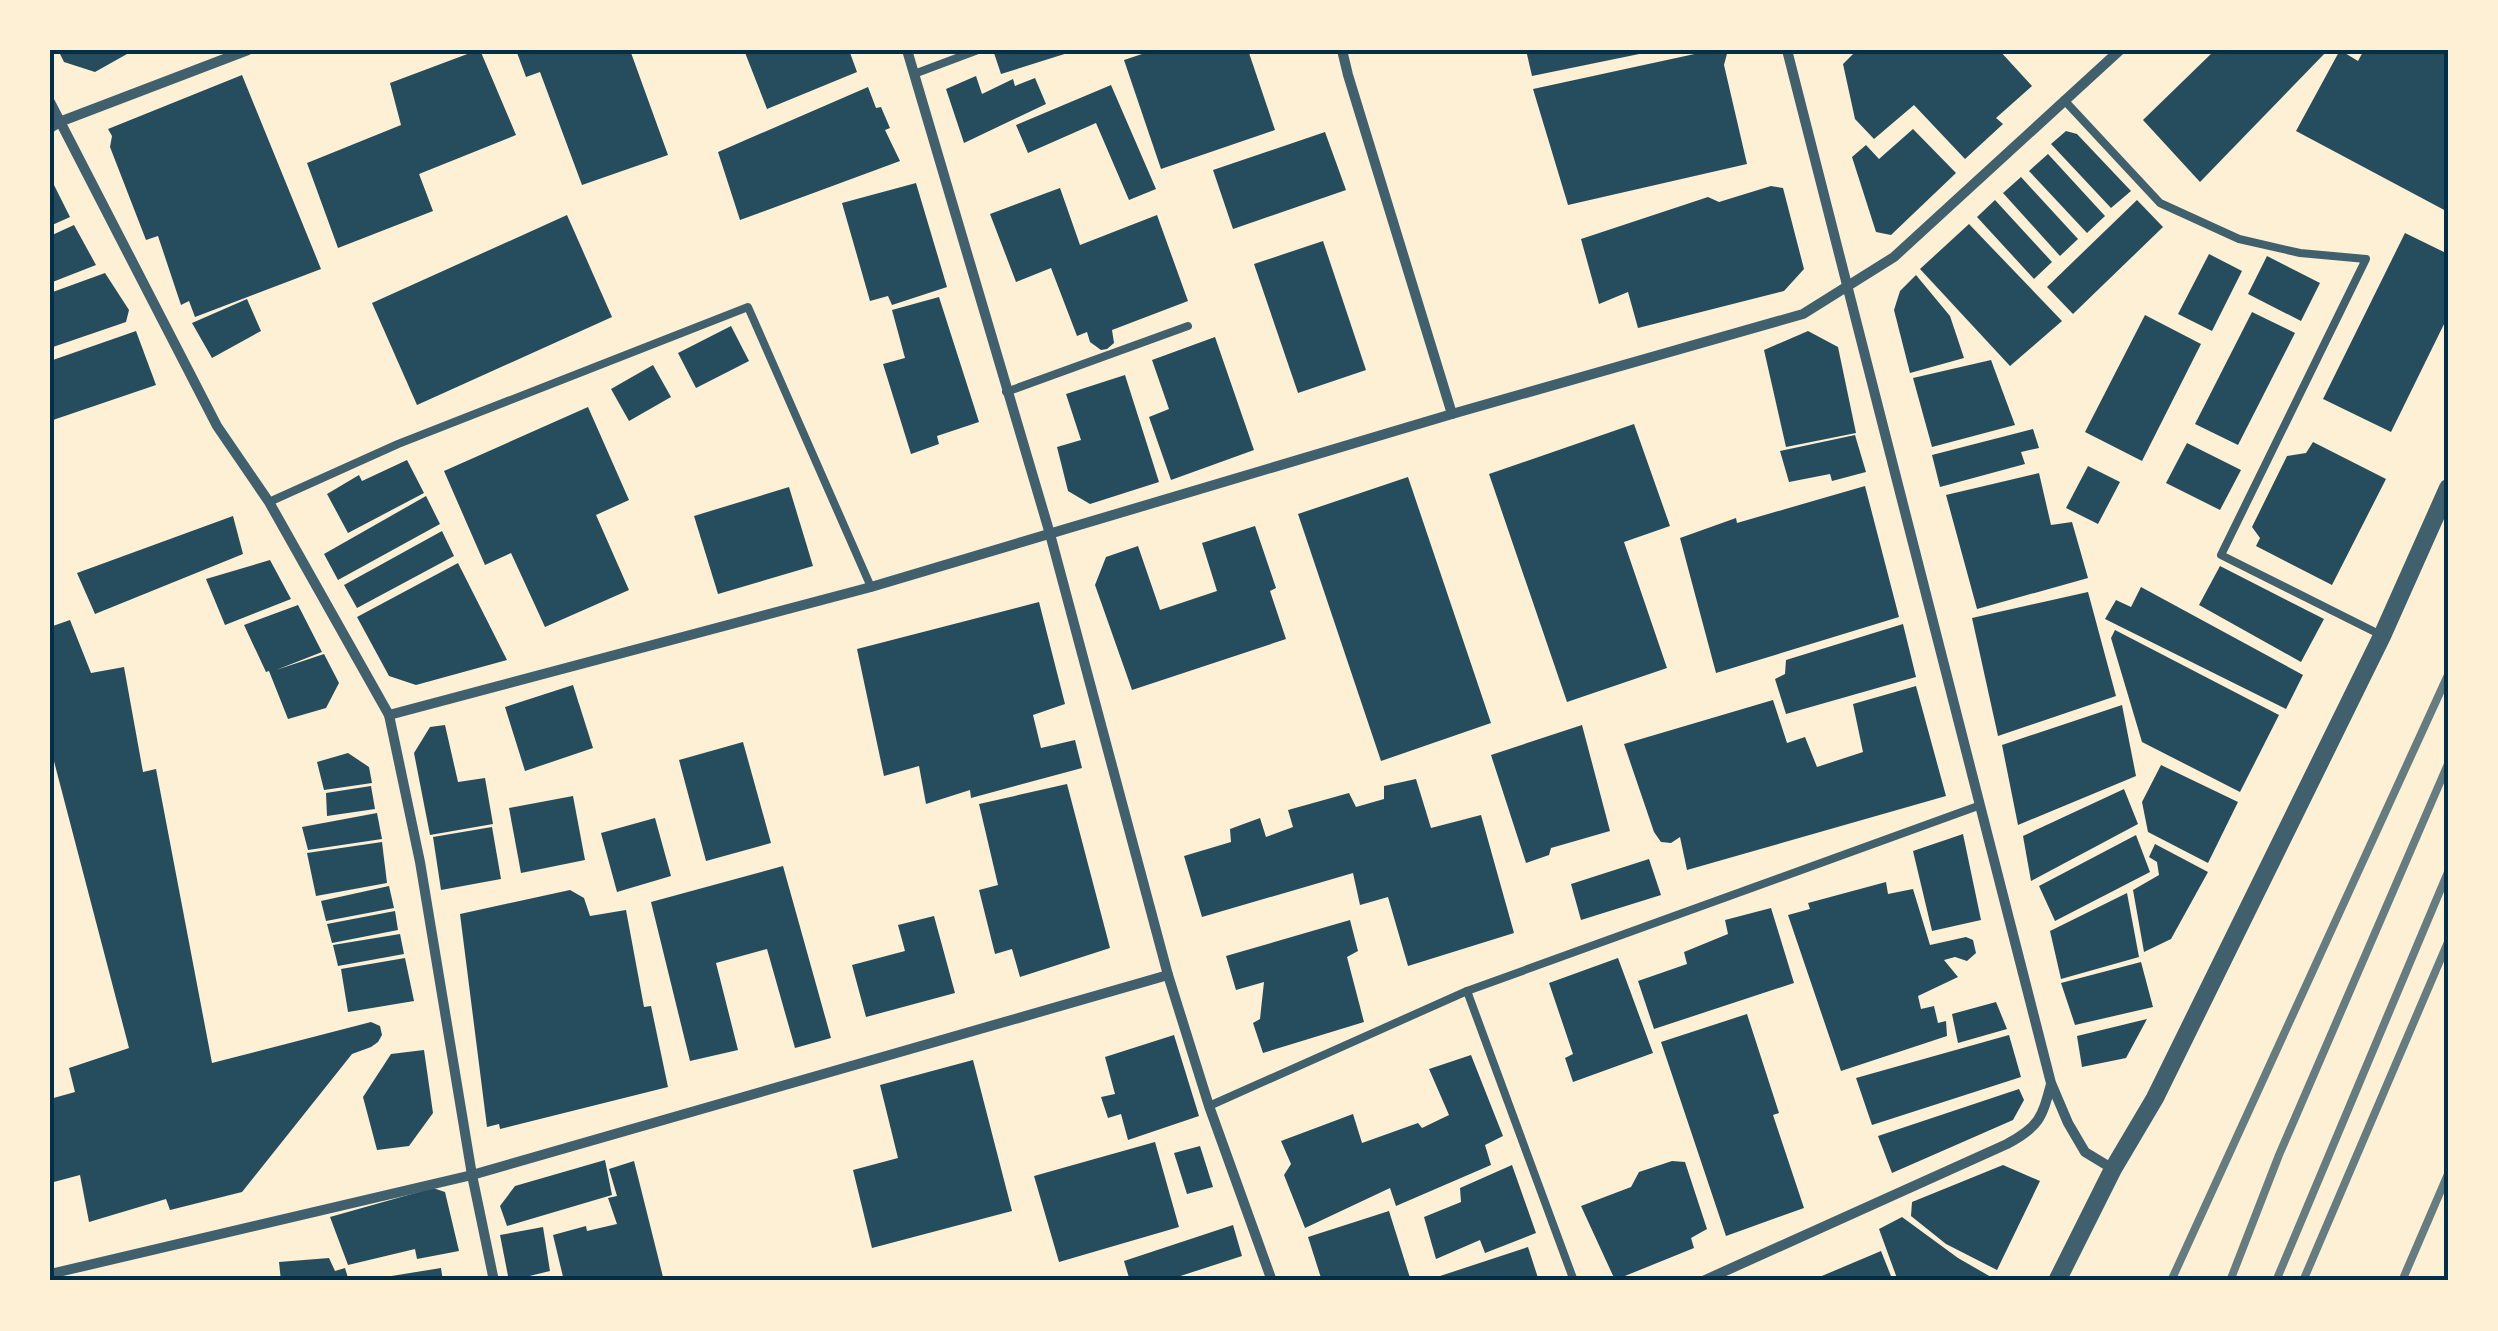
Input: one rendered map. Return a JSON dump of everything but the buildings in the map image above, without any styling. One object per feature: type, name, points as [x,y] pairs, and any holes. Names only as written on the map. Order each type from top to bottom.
[{"type":"street","points":[[50,128],[248,50]]},
{"type":"street","points":[[907,50],[1050,534],[1168,974],[1209,1106],[1272,1281]]},
{"type":"street","points":[[1342,50],[1452,414]]},
{"type":"street","points":[[1787,50],[2051,1083],[2085,1152],[2113,1169]]},
{"type":"street","points":[[389,715],[871,587],[1803,314],[1894,257],[2120,50]]},
{"type":"street","points":[[50,102],[217,426],[270,502],[389,715],[420,862],[472,1174],[494,1281]]},
{"type":"street","points":[[2057,1281],[2154,1098],[2382,636],[2448,488]]},
{"type":"street","points":[[50,1274],[472,1174],[1168,974]]},
{"type":"street","points":[[1703,1281],[2029,1132],[2043,1112],[2051,1083]]},
{"type":"lane","points":[[914,74],[978,50]]},
{"type":"lane","points":[[2064,100],[2160,202],[2239,238],[2300,253],[2366,259],[2220,554],[2382,636]]},
{"type":"lane","points":[[270,502],[398,444],[748,307],[871,587]]},
{"type":"lane","points":[[1006,392],[1188,326]]},
{"type":"lane","points":[[1209,1106],[1467,990],[1978,806]]},
{"type":"lane","points":[[1467,990],[1574,1281]]},
{"type":"railway","points":[[2171,1281],[2448,675]]},
{"type":"railway","points":[[2230,1281],[2279,1155],[2448,764]]},
{"type":"railway","points":[[2276,1281],[2448,872]]},
{"type":"railway","points":[[2303,1281],[2448,942]]},
{"type":"railway","points":[[2402,1281],[2448,1174]]}]
